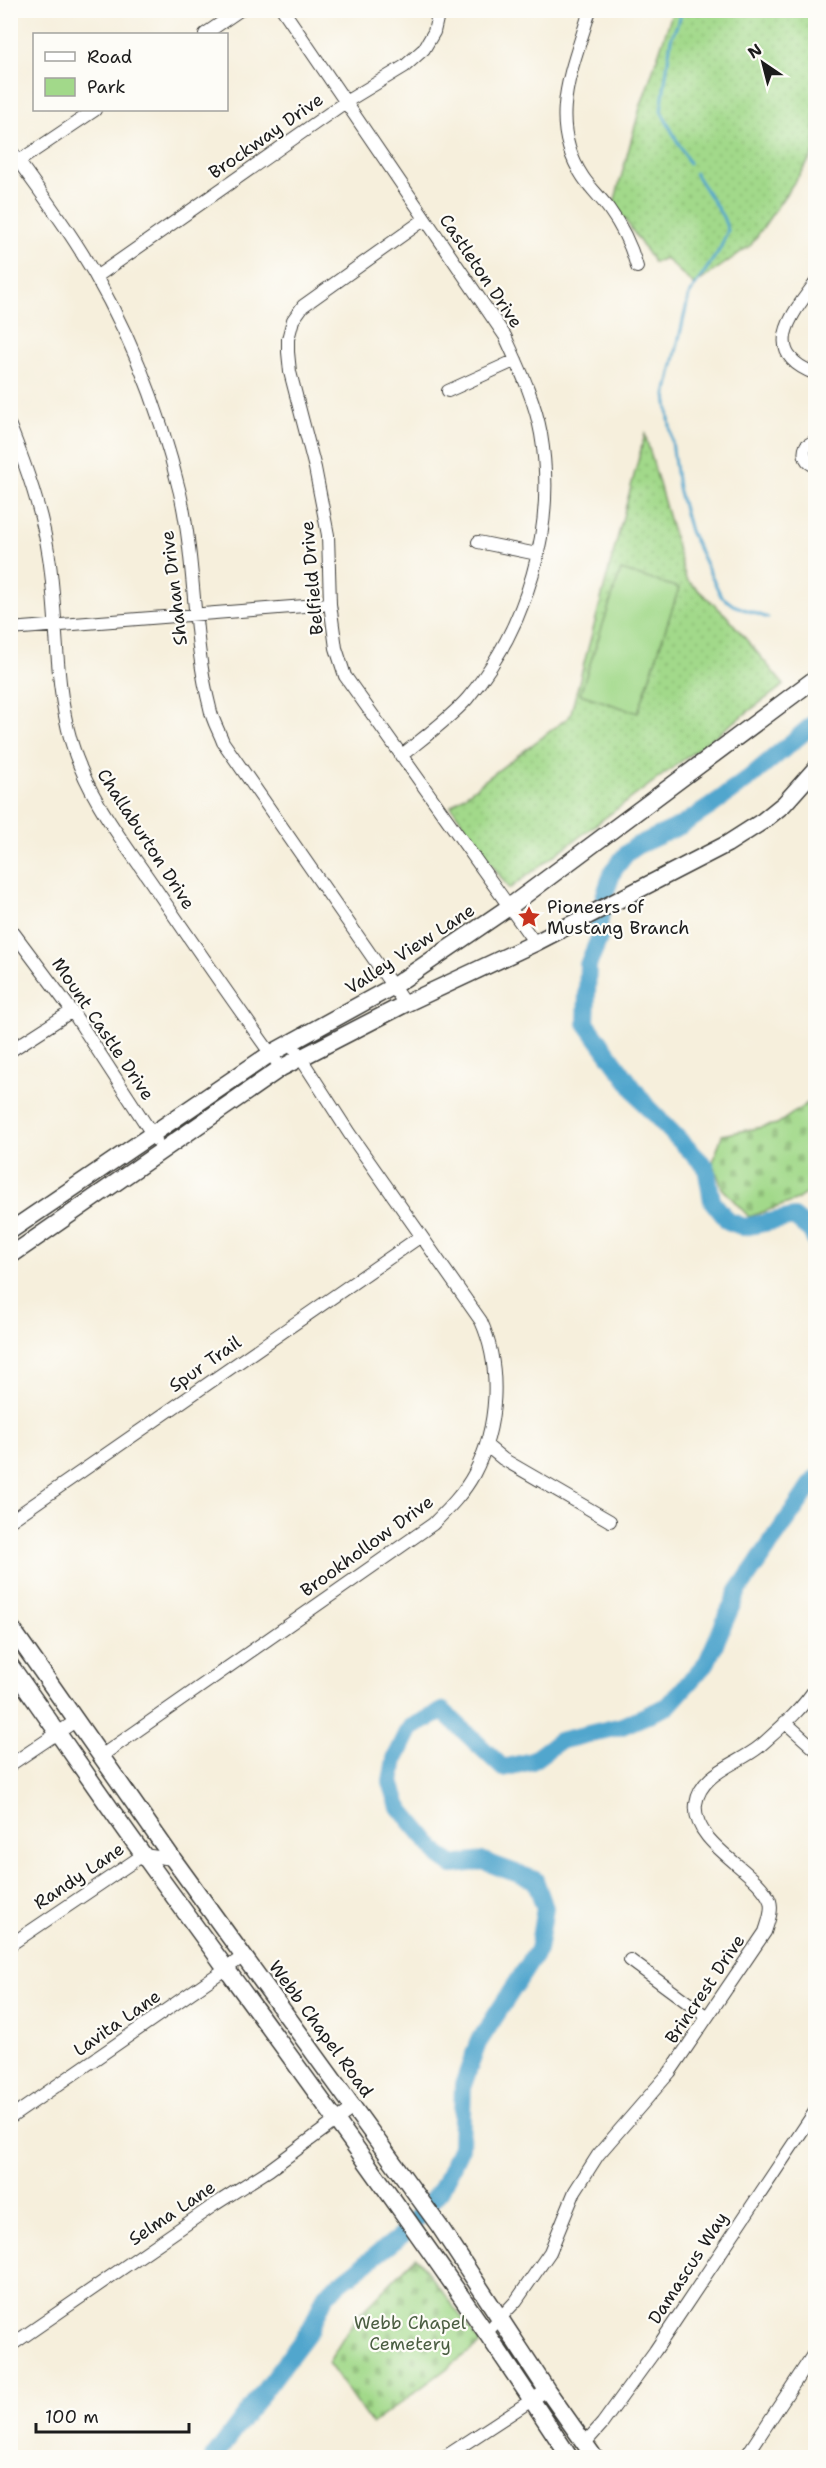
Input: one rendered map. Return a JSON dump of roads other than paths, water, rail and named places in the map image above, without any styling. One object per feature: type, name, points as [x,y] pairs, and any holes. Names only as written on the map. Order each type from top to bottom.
[{"type":"main road","name":"Valley View Lane","points":[[10,1231],[270,1054],[392,987],[509,907],[816,678]]},
{"type":"main road","points":[[10,1256],[281,1068],[405,1004],[535,943],[727,844],[763,821],[784,804],[816,768]]},
{"type":"main road","name":"Webb Chapel Road","points":[[10,1626],[173,1859],[440,2227],[595,2457]]},
{"type":"main road","points":[[10,1665],[143,1855],[338,2120],[488,2332],[570,2457]]},
{"type":"street","points":[[206,33],[240,10]]},
{"type":"street","name":"Castleton Drive","points":[[283,10],[344,104],[505,336],[530,394],[540,432],[546,499],[537,554],[525,597],[498,658],[465,701],[401,756]]},
{"type":"street","name":"Brockway Drive","points":[[96,277],[344,104],[405,66],[424,49],[434,32],[439,10]]},
{"type":"street","points":[[590,10],[564,97],[563,121],[569,146],[583,177],[610,210],[631,243],[637,267]]},
{"type":"street","points":[[19,161],[94,111]]},
{"type":"street","name":"Shahan Drive","points":[[10,149],[71,235],[96,277],[138,362],[160,422],[180,493],[189,546],[195,615],[208,703],[223,742],[405,1004]]},
{"type":"street","name":"Belfield Drive","points":[[424,219],[303,306],[293,320],[288,339],[290,372],[315,468],[328,535],[330,604],[336,648],[345,676],[535,943]]},
{"type":"street","points":[[816,282],[796,308],[787,325],[784,338],[785,349],[790,359],[802,369],[816,374]]},
{"type":"street","points":[[448,391],[516,360]]},
{"type":"street","name":"Challaburton Drive","points":[[10,426],[30,476],[39,510],[48,555],[57,625],[62,692],[70,739],[86,781],[98,804],[233,1003],[281,1068]]},
{"type":"street","points":[[816,440],[806,446],[804,454],[807,462],[816,466]]},
{"type":"street","points":[[478,542],[537,554]]},
{"type":"street","points":[[10,629],[330,604]]},
{"type":"street","name":"Mount Castle Drive","points":[[10,928],[72,1011],[164,1150]]},
{"type":"street","points":[[10,1051],[72,1011]]},
{"type":"street","name":"Brookhollow Drive","points":[[101,1756],[433,1524],[466,1487],[475,1473],[492,1423],[493,1352],[489,1338],[473,1306],[349,1134],[291,1043]]},
{"type":"street","name":"Spur Trail","points":[[10,1521],[421,1236]]},
{"type":"street","points":[[486,1444],[502,1459],[610,1521]]},
{"type":"street","name":"Brincrest Drive","points":[[488,2332],[516,2301],[550,2252],[575,2191],[598,2155],[670,2072],[765,1932],[771,1915],[770,1901],[761,1889],[706,1835],[698,1820],[696,1804],[705,1784],[714,1775],[757,1749],[816,1687]]},
{"type":"street","points":[[10,1765],[77,1720]]},
{"type":"street","points":[[785,1722],[816,1750]]},
{"type":"street","name":"Randy Lane","points":[[10,1945],[143,1855],[173,1859]]},
{"type":"street","name":"Lavita Lane","points":[[10,2118],[244,1956]]},
{"type":"street","points":[[630,1960],[708,2017]]},
{"type":"street","name":"Selma Lane","points":[[10,2346],[353,2108]]},
{"type":"street","name":"Damascus Way","points":[[585,2443],[602,2424],[655,2351],[816,2110]]},
{"type":"street","points":[[745,2457],[816,2350]]},
{"type":"street","points":[[443,2457],[548,2390]]},
{"type":"waterway","points":[[681,10],[671,39],[661,111],[689,163]]},
{"type":"waterway","points":[[695,173],[723,217],[728,230],[720,249],[689,295],[666,395],[678,488],[690,531],[721,596],[733,605],[768,618]]},
{"type":"waterway","points":[[816,722],[748,779],[711,806],[682,825],[636,846],[626,854],[613,871],[604,897],[599,924],[600,936],[588,965],[586,1023],[647,1107],[706,1167],[712,1201],[728,1221],[744,1227],[794,1217],[811,1231],[816,1242]]},
{"type":"waterway","points":[[213,2458],[310,2330],[326,2294],[402,2235],[441,2190],[461,2147],[463,2085],[478,2043],[538,1950],[545,1908],[535,1880],[483,1861],[453,1865],[440,1856],[399,1807],[391,1782],[395,1759],[410,1728],[443,1711],[503,1768],[532,1761],[559,1741],[622,1726],[668,1706],[707,1662],[738,1591],[816,1478]]},
{"type":"place","name":"Pioneers of Mustang Branch","points":[[529,917]]},
{"type":"park label","name":"Webb Chapel Cemetery","points":[[410,2333]]}]
